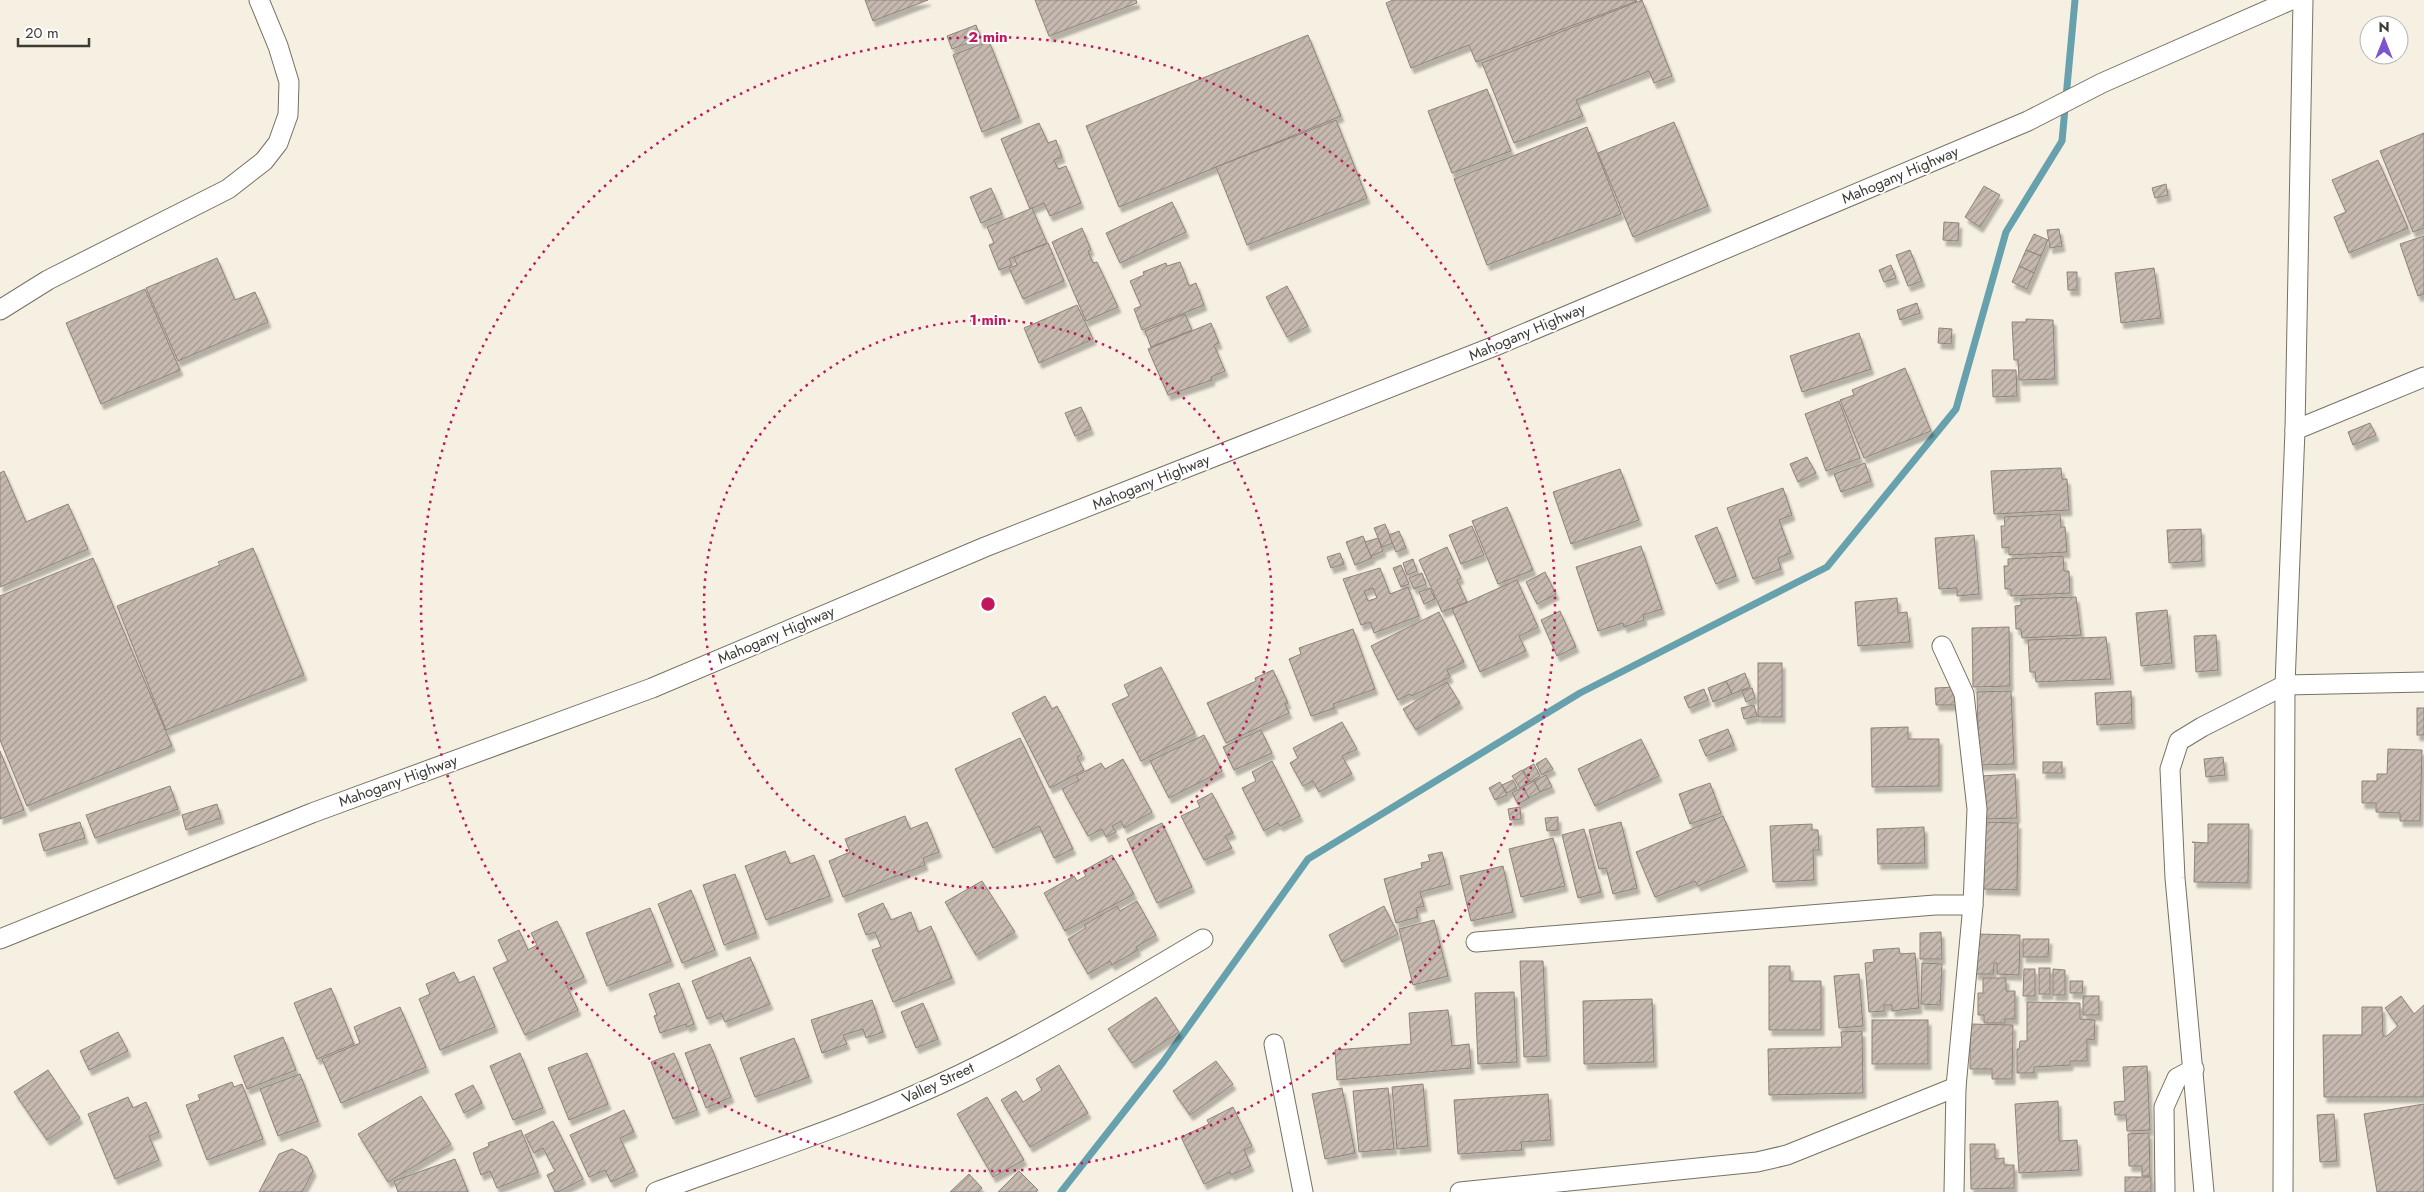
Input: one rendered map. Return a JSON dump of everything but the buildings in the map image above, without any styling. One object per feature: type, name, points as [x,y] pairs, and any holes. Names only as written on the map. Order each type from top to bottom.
[{"type":"street","points":[[0,310],[48,280],[228,189],[264,161],[278,143],[288,115],[288,82],[278,46],[259,0]]},
{"type":"street","name":"Mahogany Highway","points":[[0,939],[294,820],[652,688],[985,547],[1495,346],[2028,121],[2102,83],[2291,0]]},
{"type":"street","points":[[2283,1192],[2285,685],[2295,430],[2303,0]]},
{"type":"street","points":[[2295,430],[2424,377]]},
{"type":"street","points":[[1942,646],[1964,694],[1977,809],[1973,905],[1956,1087],[1954,1192]]},
{"type":"street","points":[[2204,1192],[2175,878],[2170,769],[2179,741],[2202,727],[2285,685],[2424,682]]},
{"type":"street","points":[[1476,942],[1935,904],[1973,905]]},
{"type":"street","name":"Valley Street","points":[[656,1192],[858,1119],[959,1075],[1062,1020],[1203,939]]},
{"type":"street","points":[[1274,1044],[1303,1192]]},
{"type":"street","points":[[2165,1192],[2164,1107],[2177,1078],[2194,1069]]},
{"type":"street","points":[[1460,1192],[1757,1162],[1787,1155],[1956,1087]]},
{"type":"waterway","points":[[1061,1192],[1163,1062],[1308,859],[1580,693],[1827,567],[1956,409],[2006,232],[2062,141],[2075,0]]}]
